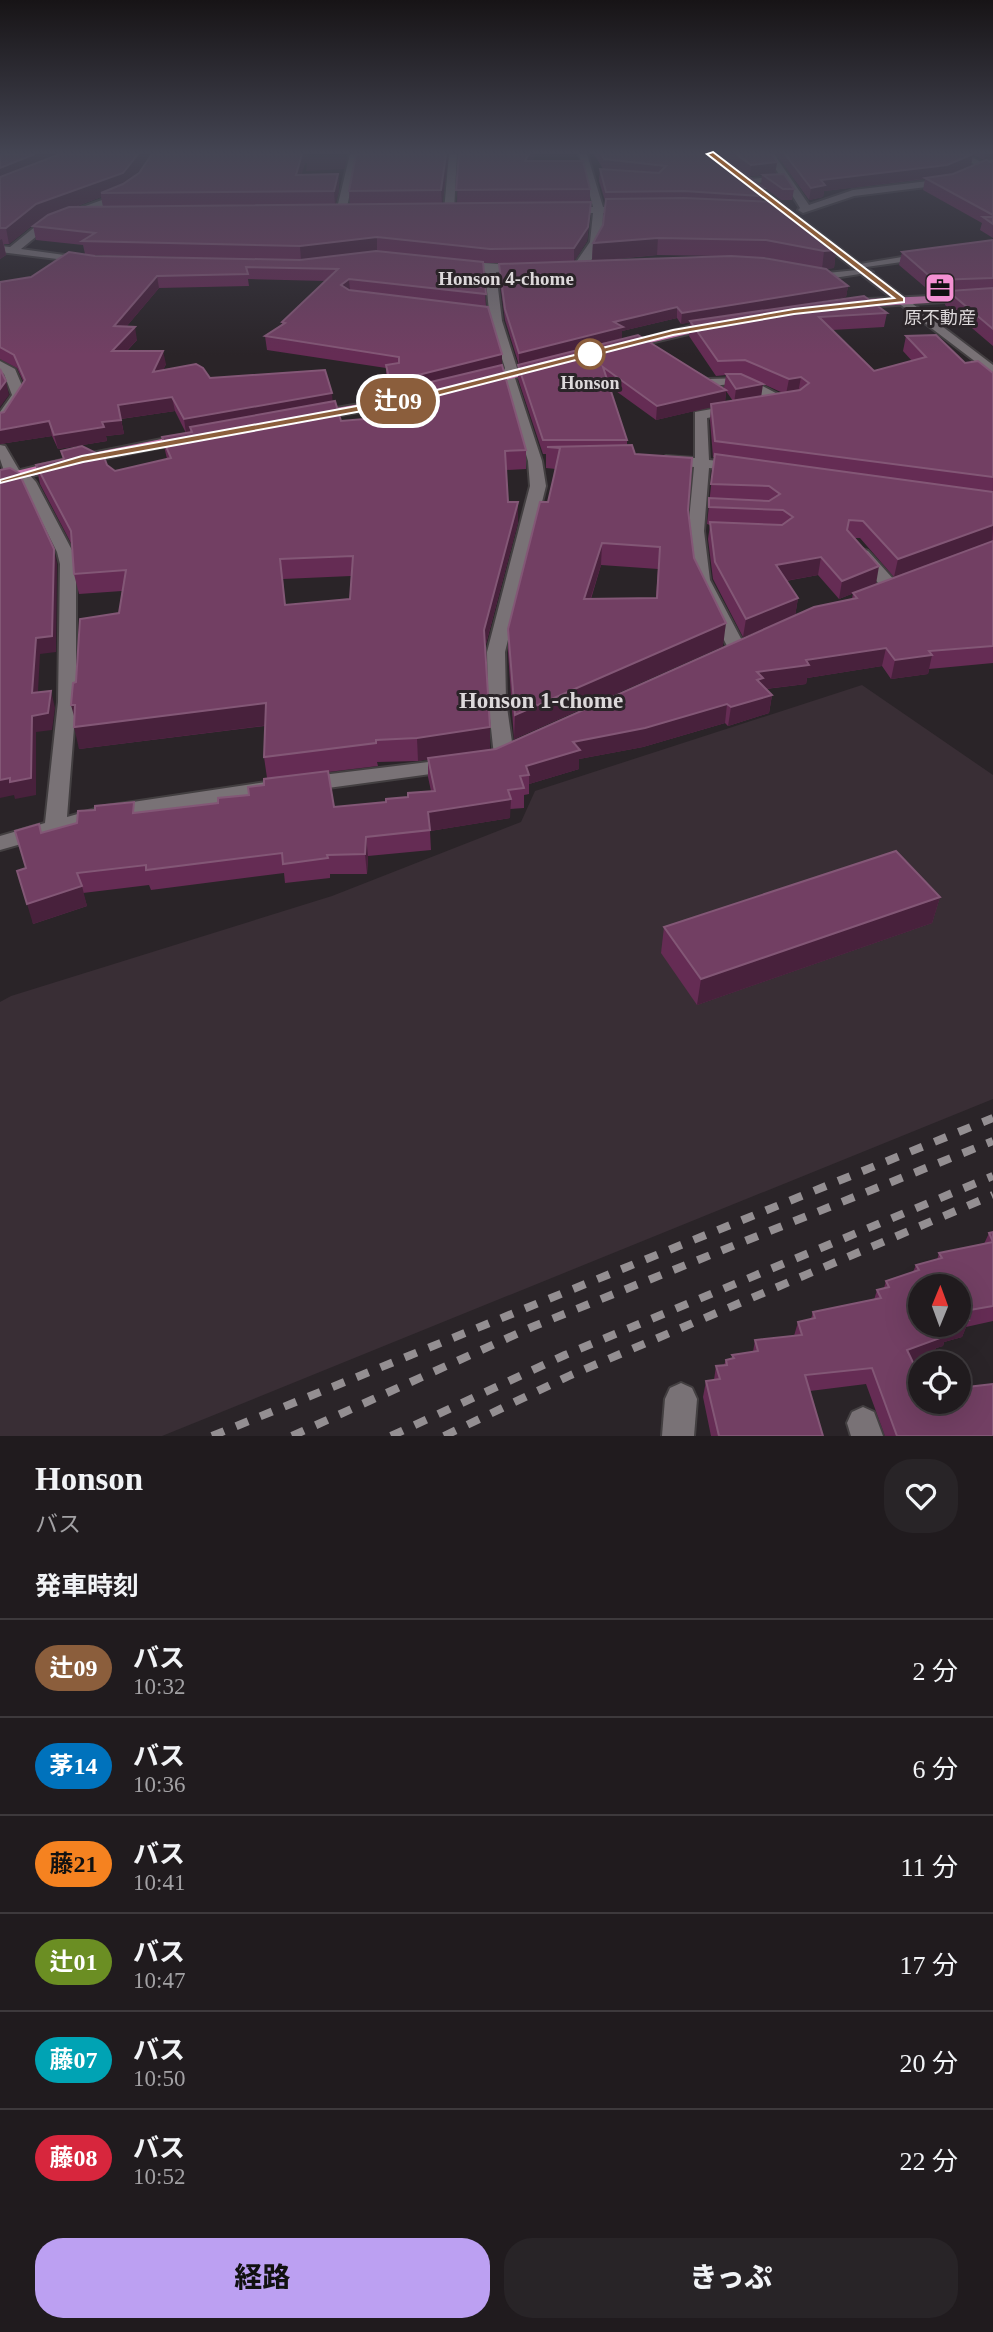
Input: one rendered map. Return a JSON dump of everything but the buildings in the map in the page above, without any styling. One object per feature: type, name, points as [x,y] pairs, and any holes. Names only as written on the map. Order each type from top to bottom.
[{"type":"highway","points":[[836,306],[901,300],[992,297]]},
{"type":"highway","points":[[601,351],[732,321]]},
{"type":"highway","points":[[468,386],[561,362]]},
{"type":"highway","points":[[294,419],[436,394]]},
{"type":"highway","points":[[11,477],[82,459],[200,436]]},
{"type":"main road","points":[[801,221],[901,300]]},
{"type":"street","points":[[0,264],[10,251],[54,221]]},
{"type":"street","points":[[578,268],[595,246],[600,230],[599,221]]},
{"type":"street","points":[[10,251],[97,262]]},
{"type":"street","points":[[802,270],[827,276],[944,253]]},
{"type":"street","points":[[444,263],[489,269],[540,268]]},
{"type":"street","points":[[565,268],[593,267]]},
{"type":"street","points":[[489,269],[489,314],[511,368],[508,375],[542,461],[534,509],[519,555],[496,652],[489,760]]},
{"type":"street","points":[[901,300],[993,371]]},
{"type":"street","points":[[640,341],[658,352]]},
{"type":"street","points":[[0,365],[10,372],[19,395],[0,422]]},
{"type":"street","points":[[681,368],[704,383],[742,381],[791,400],[701,415],[706,507],[702,580],[730,651],[759,639]]},
{"type":"street","points":[[0,449],[10,463],[11,477],[35,494],[65,552],[68,564],[67,702],[55,828]]},
{"type":"street","points":[[651,460],[702,462],[758,470]]},
{"type":"street","points":[[852,543],[896,583],[865,595]]},
{"type":"street","points":[[0,843],[106,813],[192,798],[489,760],[528,744]]},
{"type":"street","points":[[678,1436],[681,1399]]},
{"type":"shaded area","points":[[862,685],[993,775],[993,1099],[162,1436],[0,1436],[0,1002],[11,996],[332,896],[521,822],[535,791]]},
{"type":"railway","points":[[212,1436],[993,1118]]},
{"type":"railway","points":[[292,1436],[532,1327],[993,1141]]},
{"type":"railway","points":[[391,1436],[565,1355],[993,1176]]},
{"type":"railway","points":[[444,1436],[571,1375],[993,1195]]},
{"type":"bus line","name":"辻09","points":[[0,480],[82,459],[239,428],[417,398],[673,332],[794,311],[901,300],[800,221]]},
{"type":"place","name":"原不動産","points":[[940,288]]},
{"type":"place","name":"Honson","points":[[590,354]]},
{"type":"district","name":"Honson 4-chome","points":[[506,278]]},
{"type":"district","name":"Honson 1-chome","points":[[541,700]]}]
